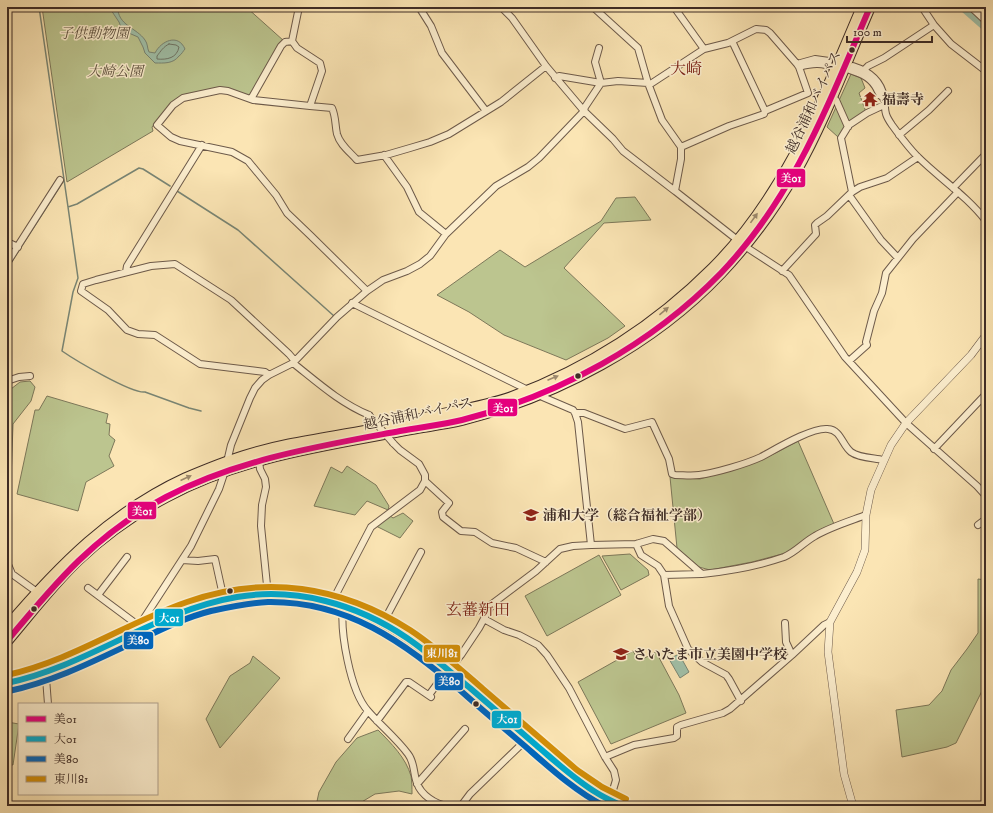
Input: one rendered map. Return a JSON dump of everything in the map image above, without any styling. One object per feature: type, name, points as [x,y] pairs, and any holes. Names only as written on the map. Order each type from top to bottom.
[{"type":"highway","name":"越谷浦和バイパス","points":[[840,66],[862,7]]},
{"type":"highway","name":"越谷浦和バイパス","points":[[7,627],[37,592],[80,549],[125,512],[185,478],[226,466],[462,420],[538,395],[594,368],[642,339],[668,320],[706,288],[722,272],[791,162],[870,7]]},
{"type":"highway","name":"越谷浦和バイパス","points":[[7,641],[52,587],[101,540],[167,496],[244,456],[285,445],[482,406],[527,390],[581,366],[638,331],[688,291],[741,243]]},
{"type":"main road","points":[[7,683],[44,674],[79,660],[140,628],[189,609],[224,600],[268,595],[294,595],[332,602],[383,623],[408,637],[585,786],[622,806]]},
{"type":"street","points":[[299,7],[292,41],[297,48],[320,63],[322,66],[322,71],[310,106]]},
{"type":"street","points":[[419,7],[430,26],[442,53],[486,111]]},
{"type":"street","points":[[501,7],[512,18],[555,78],[584,111],[613,139],[623,151],[741,243],[789,275],[849,361],[906,423],[977,486],[986,496]]},
{"type":"street","points":[[593,7],[638,48],[648,84],[662,120],[681,147],[681,159],[675,191]]},
{"type":"street","points":[[674,7],[704,49]]},
{"type":"street","points":[[922,7],[934,25],[951,44],[986,71]]},
{"type":"street","points":[[971,7],[986,21]]},
{"type":"street","points":[[864,70],[868,66],[884,58],[934,25]]},
{"type":"street","points":[[555,78],[559,76],[601,83],[618,81],[648,84],[704,49],[732,41],[756,28],[766,30],[770,33],[798,66],[808,93],[765,111],[764,114],[729,126],[681,147]]},
{"type":"street","points":[[251,99],[281,46],[286,42],[292,41]]},
{"type":"street","points":[[732,41],[765,111]]},
{"type":"street","points":[[88,588],[140,628],[191,546],[219,489],[231,445],[255,388],[269,375],[294,362],[336,317],[367,291],[383,280],[420,264],[430,256],[446,234],[496,186],[528,167],[539,158],[584,111],[601,83],[595,62],[599,48]]},
{"type":"street","points":[[798,66],[815,59],[860,73],[869,79],[875,85],[880,96],[884,97]]},
{"type":"street","points":[[798,66],[820,64],[864,70],[877,81],[884,97],[886,116],[899,135],[918,157],[956,190],[986,222]]},
{"type":"street","points":[[367,291],[287,213],[276,195],[248,161],[232,152],[180,141],[171,137],[158,125],[173,105],[183,98],[220,90],[228,91],[251,99],[332,108],[335,115],[337,134],[340,141],[357,160],[384,155],[430,142],[449,134],[501,102],[546,66]]},
{"type":"street","points":[[899,135],[929,110],[948,91]]},
{"type":"street","points":[[836,100],[848,127]]},
{"type":"street","points":[[884,105],[867,113],[848,127],[841,138],[851,194],[881,240],[898,258]]},
{"type":"street","points":[[126,272],[127,266],[202,145]]},
{"type":"street","points":[[849,361],[867,344],[866,342],[874,311],[882,293],[886,273],[986,154]]},
{"type":"street","points":[[384,155],[403,181],[419,212],[446,234]]},
{"type":"street","points":[[782,271],[816,234],[815,225],[851,194],[860,187],[879,182],[887,178],[918,157]]},
{"type":"street","points":[[7,263],[60,180]]},
{"type":"street","points":[[7,242],[18,247]]},
{"type":"street","points":[[269,375],[265,372],[200,364],[155,335],[138,334],[127,330],[108,310],[81,291],[83,284],[151,266],[175,264],[231,300],[294,362],[343,401],[355,409],[369,415],[400,450],[419,464],[425,475],[425,481],[420,490],[371,527],[332,602]]},
{"type":"street","points":[[352,303],[527,390],[573,410],[576,413],[591,545]]},
{"type":"street","points":[[853,806],[844,774],[828,652],[830,622],[857,572],[864,550],[866,515],[871,490],[883,460],[891,445],[906,423],[970,356],[986,335]]},
{"type":"street","points":[[7,381],[19,377],[30,376]]},
{"type":"street","points":[[934,449],[986,394]]},
{"type":"street","points":[[576,413],[584,413],[625,429],[652,422],[669,459],[672,474],[675,475],[700,475],[736,466],[760,457],[797,438],[823,429],[830,429],[836,432],[852,453],[883,460]]},
{"type":"street","points":[[259,460],[260,469],[265,480],[266,487],[262,505],[261,526],[268,595]]},
{"type":"street","points":[[425,481],[449,504],[442,512],[443,517],[462,531],[475,532],[492,543],[516,548],[546,562]]},
{"type":"street","points":[[664,575],[702,574],[759,564],[785,556],[795,551],[814,536],[866,515]]},
{"type":"street","points":[[978,525],[986,518]]},
{"type":"street","points":[[377,721],[406,682],[409,682],[430,696],[446,672],[461,655],[492,604],[536,571],[560,550],[573,546],[636,544],[653,539],[664,541],[702,574]]},
{"type":"street","points":[[636,544],[641,555],[658,566],[664,575],[669,606],[688,648],[702,662],[726,676],[741,701]]},
{"type":"street","points":[[383,623],[421,552]]},
{"type":"street","points":[[98,595],[127,557]]},
{"type":"street","points":[[182,560],[190,562],[215,559],[224,600]]},
{"type":"street","points":[[7,562],[12,574],[37,592]]},
{"type":"street","points":[[343,606],[342,626],[350,671],[356,692],[368,711],[409,755],[414,765],[417,784],[426,797],[446,806]]},
{"type":"street","points":[[484,619],[504,630],[519,635],[538,645],[547,654],[569,688],[605,757],[614,771],[616,780],[610,800]]},
{"type":"street","points":[[605,757],[634,745],[674,738],[677,736],[677,727],[723,713],[730,709],[741,701],[824,625],[830,622]]},
{"type":"street","points":[[785,623],[786,642],[792,655]]},
{"type":"street","points":[[44,674],[46,678],[48,703]]},
{"type":"street","points":[[348,739],[368,711]]},
{"type":"street","points":[[417,784],[465,729]]},
{"type":"street","points":[[461,806],[470,794],[528,738]]},
{"type":"green space","name":"大崎公園","points":[[42,7],[246,7],[284,41],[252,94],[248,96],[227,89],[172,103],[152,127],[153,131],[67,182]]},
{"type":"green space","points":[[851,74],[861,78],[865,88],[859,93],[866,112],[838,137],[827,127]]},
{"type":"green space","points":[[635,197],[651,220],[604,223],[564,268],[625,326],[608,338],[566,360],[504,335],[469,312],[437,295],[500,250],[525,267],[601,221],[616,198]]},
{"type":"green space","points":[[30,381],[35,387],[31,401],[13,424],[11,481],[7,481],[7,387],[8,386],[11,389],[20,382]]},
{"type":"green space","points":[[47,396],[108,414],[106,423],[110,424],[109,435],[115,440],[109,456],[114,466],[86,482],[78,511],[17,494],[35,410],[39,410]]},
{"type":"green space","points":[[798,441],[834,524],[814,533],[796,548],[786,553],[752,562],[710,570],[699,567],[677,548],[670,477],[700,479],[762,460]]},
{"type":"green space","points":[[347,466],[376,485],[389,506],[388,510],[367,501],[355,515],[314,506],[331,467],[342,473]]},
{"type":"green space","points":[[403,513],[413,521],[400,538],[376,526],[389,515],[393,518]]},
{"type":"green space","points":[[630,554],[648,570],[649,575],[621,590],[602,556]]},
{"type":"green space","points":[[599,555],[621,595],[547,636],[525,596]]},
{"type":"green space","points":[[978,579],[986,580],[986,683],[956,743],[947,747],[902,757],[896,710],[929,705],[942,691],[951,670],[978,633]]},
{"type":"green space","points":[[633,651],[639,661],[656,652],[679,695],[686,713],[611,744],[578,682]]},
{"type":"green space","points":[[253,656],[280,678],[220,748],[206,719],[230,676],[250,663]]},
{"type":"green space","points":[[7,722],[18,724],[18,731],[13,765],[7,764]]},
{"type":"green space","points":[[378,730],[406,763],[411,776],[412,794],[399,791],[375,794],[355,806],[316,806],[319,792],[336,762],[357,738]]},
{"type":"water","points":[[109,7],[118,7],[121,18],[142,36],[147,43],[149,52],[155,53],[161,45],[170,40],[178,41],[185,49],[177,59],[168,62],[155,63],[145,53],[138,37],[121,27]]},
{"type":"water","points":[[679,654],[689,672],[680,678],[669,659]]},
{"type":"waterway","points":[[39,7],[68,207],[77,204],[139,168],[170,186]]},
{"type":"waterway","points":[[961,7],[986,29]]},
{"type":"waterway","points":[[7,269],[64,180]]},
{"type":"waterway","points":[[177,191],[238,230],[334,316]]},
{"type":"waterway","points":[[68,207],[78,278],[73,292],[62,351],[104,376],[128,388],[145,392],[201,411]]},
{"type":"transit line","name":"美01","points":[[7,641],[60,579],[98,543],[141,511],[166,497],[222,473],[280,455],[340,442],[454,422],[534,397],[602,364],[634,345],[665,323],[694,299],[721,273],[747,244],[769,213],[808,147],[840,78],[870,7]]},
{"type":"transit line","name":"東川81","points":[[7,675],[54,661],[142,620],[187,602],[216,593],[245,588],[274,587],[302,589],[330,594],[357,603],[384,615],[410,630],[457,666],[577,770],[602,787],[626,799]]},
{"type":"transit line","name":"大01","points":[[7,683],[37,675],[66,664],[178,614],[207,604],[237,597],[259,594],[281,594],[325,601],[347,607],[368,616],[407,638],[470,688],[573,777],[597,793],[622,806]]},
{"type":"transit line","name":"美80","points":[[9,691],[26,687],[93,662],[176,623],[211,611],[247,604],[268,602],[297,604],[324,609],[349,617],[373,628],[418,656],[563,779],[604,806]]},
{"type":"place","name":"福壽寺","points":[[870,99]]},
{"type":"place","name":"浦和大学（総合福祉学部）","points":[[531,515]]},
{"type":"place","name":"さいたま市立美園中学校","points":[[621,654]]},
{"type":"district","name":"大崎","points":[[686,68]]},
{"type":"district","name":"玄蕃新田","points":[[478,609]]},
{"type":"park label","name":"子供動物園","points":[[94,33]]}]
